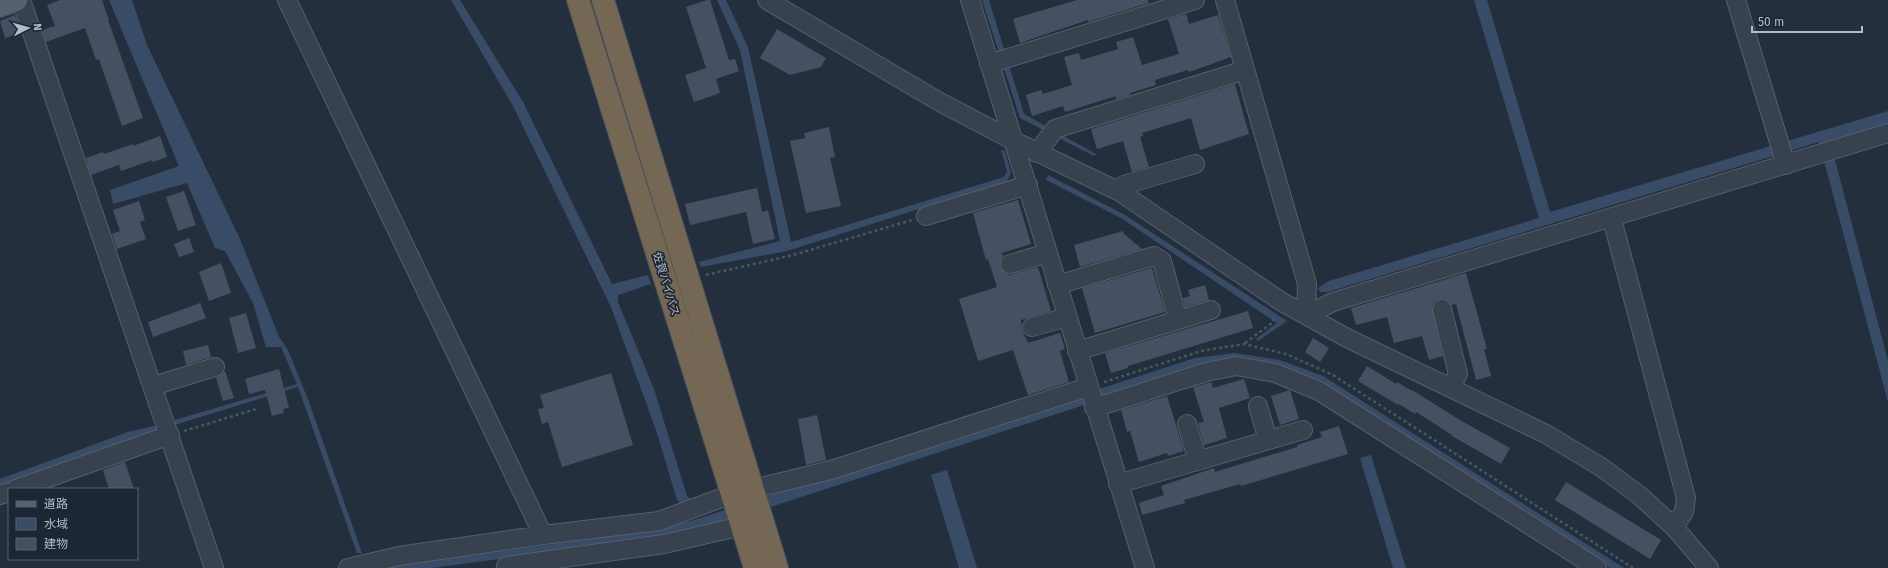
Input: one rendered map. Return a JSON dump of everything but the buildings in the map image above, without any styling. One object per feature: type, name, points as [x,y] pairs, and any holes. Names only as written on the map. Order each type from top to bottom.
[{"type":"highway","name":"佐賀バイパス","points":[[578,0],[743,494]]},
{"type":"highway","name":"佐賀バイパス","points":[[603,0],[688,280],[743,494],[755,568]]},
{"type":"highway","name":"佐賀バイパス","points":[[748,521],[777,568]]},
{"type":"main road","points":[[0,6],[16,0]]},
{"type":"street","points":[[21,0],[164,417],[214,568]]},
{"type":"street","points":[[287,0],[544,535]]},
{"type":"street","points":[[767,0],[938,101],[1014,141],[1046,140],[1245,70]]},
{"type":"street","points":[[970,0],[1028,185],[1094,408],[1144,568]]},
{"type":"street","points":[[989,64],[1195,0]]},
{"type":"street","points":[[1225,0],[1307,284],[1306,315]]},
{"type":"street","points":[[1736,0],[1786,165]]},
{"type":"street","points":[[1306,315],[1333,302],[1612,219],[1888,133]]},
{"type":"street","points":[[1046,140],[1282,302],[1347,338],[1546,434],[1601,466],[1639,495],[1674,527],[1709,568]]},
{"type":"street","points":[[1120,192],[1124,185],[1195,164]]},
{"type":"street","points":[[926,216],[1028,185]]},
{"type":"street","points":[[1612,219],[1686,498],[1684,512],[1674,527]]},
{"type":"street","points":[[1010,264],[1048,253]]},
{"type":"street","points":[[1057,285],[1154,256],[1162,261],[1178,320]]},
{"type":"street","points":[[1442,309],[1458,374],[1451,387]]},
{"type":"street","points":[[1077,351],[1211,310]]},
{"type":"street","points":[[1032,327],[1067,317]]},
{"type":"street","points":[[1094,408],[1206,372],[1236,366],[1274,373],[1319,391],[1597,568]]},
{"type":"street","points":[[153,386],[215,367]]},
{"type":"street","points":[[348,568],[399,556],[544,535],[659,521],[743,494],[831,470],[1088,387]]},
{"type":"street","points":[[1258,406],[1268,440]]},
{"type":"street","points":[[1187,424],[1198,461]]},
{"type":"street","points":[[1118,484],[1304,430]]},
{"type":"street","points":[[19,488],[170,435]]},
{"type":"street","points":[[502,567],[664,544],[748,521]]},
{"type":"path","points":[[688,280],[793,255],[926,216]]},
{"type":"path","points":[[1244,344],[1272,323]]},
{"type":"path","points":[[170,435],[256,409]]},
{"type":"water","points":[[109,0],[132,0],[147,45],[240,239],[279,337],[288,350],[309,402],[362,553],[357,553],[298,387],[158,430],[0,487],[0,479],[128,432],[158,425],[297,384],[281,347],[266,347],[253,303],[225,251],[215,248],[187,183],[113,204],[110,190],[179,166]]},
{"type":"water","points":[[451,0],[460,0],[523,102],[612,284],[648,275],[651,284],[618,295],[618,302],[654,389],[687,496],[693,502],[682,505],[677,500],[656,430],[611,307],[513,106]]},
{"type":"water","points":[[717,0],[726,0],[748,47],[791,242],[1004,177],[1007,171],[1001,150],[1005,151],[1011,173],[1007,181],[787,251],[701,267],[699,262],[780,241],[740,50]]},
{"type":"water","points":[[982,0],[989,0],[1024,114],[1096,154],[1094,156],[1020,118]]},
{"type":"water","points":[[1474,0],[1487,0],[1550,212],[1888,111],[1888,123],[1830,141],[1888,361],[1888,402],[1819,142],[1328,292],[1320,292],[1318,288],[1329,281],[1539,218]]},
{"type":"water","points":[[1048,175],[1125,215],[1287,321],[1258,341],[1256,339],[1277,323],[1121,218],[1046,180]]},
{"type":"water","points":[[1234,353],[1280,360],[1323,376],[1624,568],[1610,568],[1319,386],[1198,368],[694,532],[657,539],[431,568],[380,568],[654,530],[691,521],[1195,358]]},
{"type":"water","points":[[1371,455],[1406,568],[1393,568],[1360,458]]},
{"type":"water","points":[[947,470],[977,568],[959,568],[931,475]]}]
